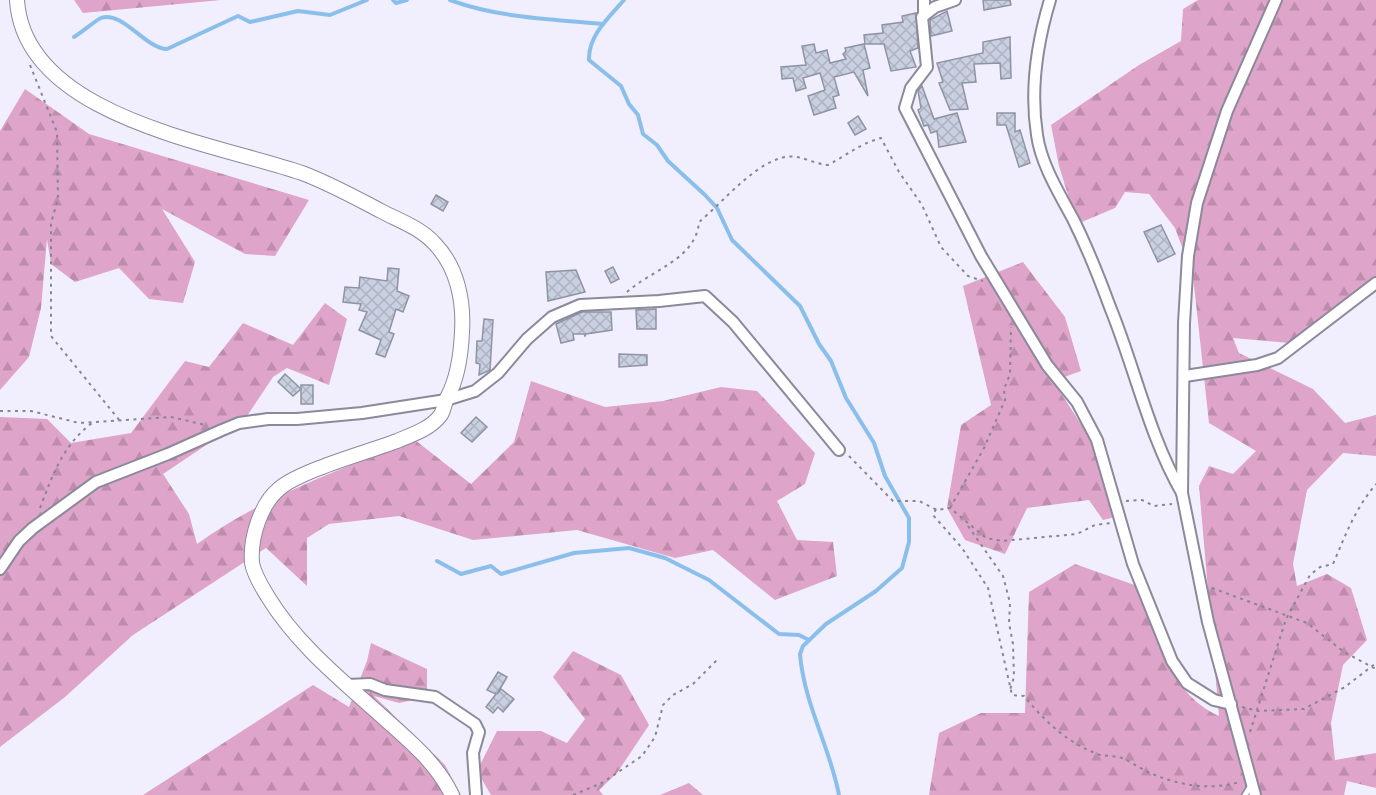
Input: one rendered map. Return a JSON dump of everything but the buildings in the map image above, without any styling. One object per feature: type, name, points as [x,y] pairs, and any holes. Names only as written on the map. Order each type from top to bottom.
[{"type":"street","points":[[17,0],[25,35],[43,63],[73,87],[113,113],[157,130],[303,174],[416,228],[434,243],[449,262],[456,280],[463,325],[458,369],[453,389],[441,415],[415,434],[298,478],[278,489],[256,527],[252,543],[253,567],[279,615],[326,666],[433,764],[452,795]]},
{"type":"street","points":[[924,0],[922,17],[927,67],[911,87],[905,108],[946,192],[999,285],[1047,365],[1077,402],[1105,460],[1133,564],[1172,661],[1186,683],[1214,700],[1231,704]]},
{"type":"street","points":[[924,14],[956,0]]},
{"type":"street","points":[[1050,0],[1041,31],[1034,96],[1037,137],[1053,181],[1074,221],[1110,306],[1162,457],[1182,493]]},
{"type":"street","points":[[1255,795],[1208,622],[1182,493],[1185,288],[1197,203],[1230,103],[1276,0]]},
{"type":"street","points":[[1185,376],[1257,365],[1278,358],[1376,283]]},
{"type":"street","points":[[0,569],[19,541],[33,528],[96,482],[240,423],[268,419],[344,415],[446,400],[475,390],[498,373],[527,339],[552,317],[580,305],[705,296],[733,322],[839,450]]},
{"type":"street","points":[[346,685],[370,684],[386,690],[435,697],[475,724],[479,732],[472,753],[476,795]]},
{"type":"lane","points":[[1245,795],[1252,781]]},
{"type":"path","points":[[29,62],[57,132],[58,199],[51,223],[51,336],[120,421]]},
{"type":"path","points":[[621,302],[628,291],[681,255],[696,241],[699,222],[719,207],[732,189],[776,158],[796,157],[828,165],[849,153],[858,144],[881,138],[899,172],[922,205],[941,247],[968,276],[999,285]]},
{"type":"path","points":[[950,508],[984,448],[1005,400],[1004,388],[1010,374],[1011,325]]},
{"type":"path","points":[[0,411],[31,411],[79,423],[171,417],[222,430]]},
{"type":"path","points":[[33,528],[56,464],[79,433],[93,422]]},
{"type":"path","points":[[839,450],[855,460],[893,501],[919,501],[936,509],[950,508],[966,524],[1003,576],[1008,592],[1014,678],[1010,690]]},
{"type":"path","points":[[1244,749],[1258,711],[1276,645],[1288,615],[1310,575],[1320,567],[1333,564],[1344,532],[1363,500],[1376,484]]},
{"type":"path","points":[[1116,502],[1142,500],[1154,506],[1170,505],[1182,493]]},
{"type":"path","points":[[936,509],[933,515],[936,521],[962,548],[988,588],[1012,694],[1024,696],[1036,712],[1069,739],[1097,754],[1122,758],[1153,774],[1188,785],[1217,787],[1252,781]]},
{"type":"path","points":[[966,524],[986,538],[1002,541],[1077,534],[1095,525],[1120,520]]},
{"type":"path","points":[[1201,584],[1307,623],[1344,652],[1376,669]]},
{"type":"path","points":[[573,795],[602,783],[642,756],[655,737],[663,705],[673,695],[693,684],[719,657]]},
{"type":"path","points":[[1231,704],[1258,711],[1285,712],[1304,709],[1345,687],[1376,663]]},
{"type":"green space","points":[[74,0],[221,0],[83,13]]},
{"type":"green space","points":[[1198,0],[1376,0],[1376,278],[1289,343],[1233,338],[1239,353],[1313,389],[1345,423],[1376,415],[1376,456],[1343,453],[1307,490],[1293,564],[1297,586],[1327,574],[1351,588],[1367,640],[1343,665],[1331,723],[1335,760],[1376,753],[1376,788],[1347,781],[1344,795],[929,795],[939,733],[981,713],[1025,713],[1029,592],[1075,564],[1143,588],[1161,644],[1177,678],[1202,706],[1219,716],[1199,486],[1209,466],[1233,474],[1256,451],[1209,423],[1193,276],[1175,228],[1149,194],[1125,192],[1115,208],[1077,224],[1059,166],[1051,125],[1139,65],[1181,41],[1183,9]]},
{"type":"green space","points":[[25,89],[89,134],[309,200],[275,256],[245,254],[162,209],[195,262],[183,303],[149,299],[119,268],[75,282],[51,264],[47,239],[41,308],[29,357],[0,390],[0,131]]},
{"type":"green space","points":[[1023,262],[1065,317],[1081,371],[1053,381],[1097,449],[1119,516],[1103,520],[1089,500],[1027,508],[1005,554],[965,540],[947,508],[961,425],[991,405],[963,286]]},
{"type":"green space","points":[[325,303],[347,319],[329,385],[287,368],[273,377],[245,419],[163,474],[189,514],[197,544],[222,527],[275,498],[415,440],[471,484],[514,442],[531,381],[605,407],[663,401],[721,387],[757,391],[815,453],[805,484],[777,501],[797,540],[833,542],[837,576],[775,600],[713,550],[675,558],[577,530],[473,540],[399,516],[329,524],[307,538],[307,586],[266,548],[133,635],[65,697],[0,747],[0,417],[47,419],[71,443],[131,433],[185,361],[209,367],[243,323],[293,345]]},
{"type":"green space","points":[[371,643],[427,669],[427,697],[399,703],[374,696],[445,765],[461,795],[143,795],[313,685],[349,707],[367,661]]},
{"type":"green space","points":[[573,651],[621,675],[649,725],[617,773],[599,790],[603,795],[491,795],[477,771],[497,731],[541,731],[567,743],[585,719],[553,677]]},
{"type":"green space","points":[[689,783],[703,795],[660,795]]},
{"type":"waterway","points":[[74,37],[99,19],[109,17],[126,24],[151,43],[167,49],[238,16],[250,22],[298,11],[330,15],[367,0]]},
{"type":"waterway","points":[[393,0],[396,3],[407,0]]},
{"type":"waterway","points":[[450,0],[506,14],[603,24]]},
{"type":"waterway","points":[[624,0],[596,35],[589,60],[621,86],[629,104],[638,115],[643,134],[657,145],[668,161],[717,208],[732,240],[800,306],[819,344],[831,361],[846,398],[874,443],[885,476],[909,518],[909,542],[902,568],[876,591],[826,624],[803,646],[800,654],[802,672],[839,795]]},
{"type":"waterway","points":[[437,561],[461,574],[491,566],[501,574],[574,553],[629,548],[665,558],[709,580],[779,634],[799,635],[809,640]]}]
